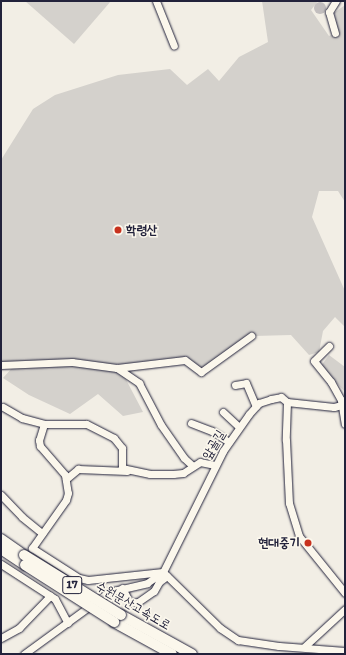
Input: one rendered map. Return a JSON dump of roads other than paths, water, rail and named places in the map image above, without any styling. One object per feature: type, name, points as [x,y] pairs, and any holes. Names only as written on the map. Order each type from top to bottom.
[{"type":"highway","name":"수원문산고속도로","points":[[1,539],[172,654]]},
{"type":"highway","name":"수원문산고속도로","points":[[1,549],[25,565],[118,618],[192,654]]},
{"type":"street","points":[[156,1],[174,46]]},
{"type":"street","points":[[335,33],[328,12],[336,1]]},
{"type":"street","points":[[1,365],[72,362],[117,368],[185,360],[201,372],[251,336]]},
{"type":"street","points":[[329,346],[314,361],[331,382],[344,405],[345,424]]},
{"type":"street","points":[[117,368],[139,383],[161,425],[184,458],[193,466]]},
{"type":"street","points":[[235,385],[246,383],[256,406],[280,398],[287,402],[344,405]]},
{"type":"street","points":[[287,402],[286,440],[289,503],[294,520],[308,548],[345,593]]},
{"type":"street","name":"앞골길","points":[[122,588],[130,603],[138,602],[154,592],[165,574],[215,465],[239,427],[256,406]]},
{"type":"street","points":[[3,407],[22,418],[44,424],[86,424],[114,438],[122,448],[122,468],[139,472]]},
{"type":"street","points":[[223,412],[239,427]]},
{"type":"street","points":[[191,423],[212,431],[229,442]]},
{"type":"street","points":[[44,424],[39,440],[40,446],[66,479],[66,500],[32,548],[79,578],[94,581],[165,574]]},
{"type":"street","points":[[66,479],[78,469],[173,474],[183,473],[200,462],[215,465]]},
{"type":"street","points":[[1,495],[22,517],[42,533]]},
{"type":"street","points":[[1,564],[55,599],[68,623]]},
{"type":"street","points":[[24,654],[109,592],[147,583],[165,574]]},
{"type":"street","points":[[165,574],[220,628],[238,640],[345,651]]},
{"type":"street","points":[[1,638],[19,628],[50,596]]},
{"type":"street","points":[[304,647],[345,609]]},
{"type":"place","name":"학령산","points":[[118,230]]},
{"type":"place","name":"현대중기","points":[[308,543]]}]
